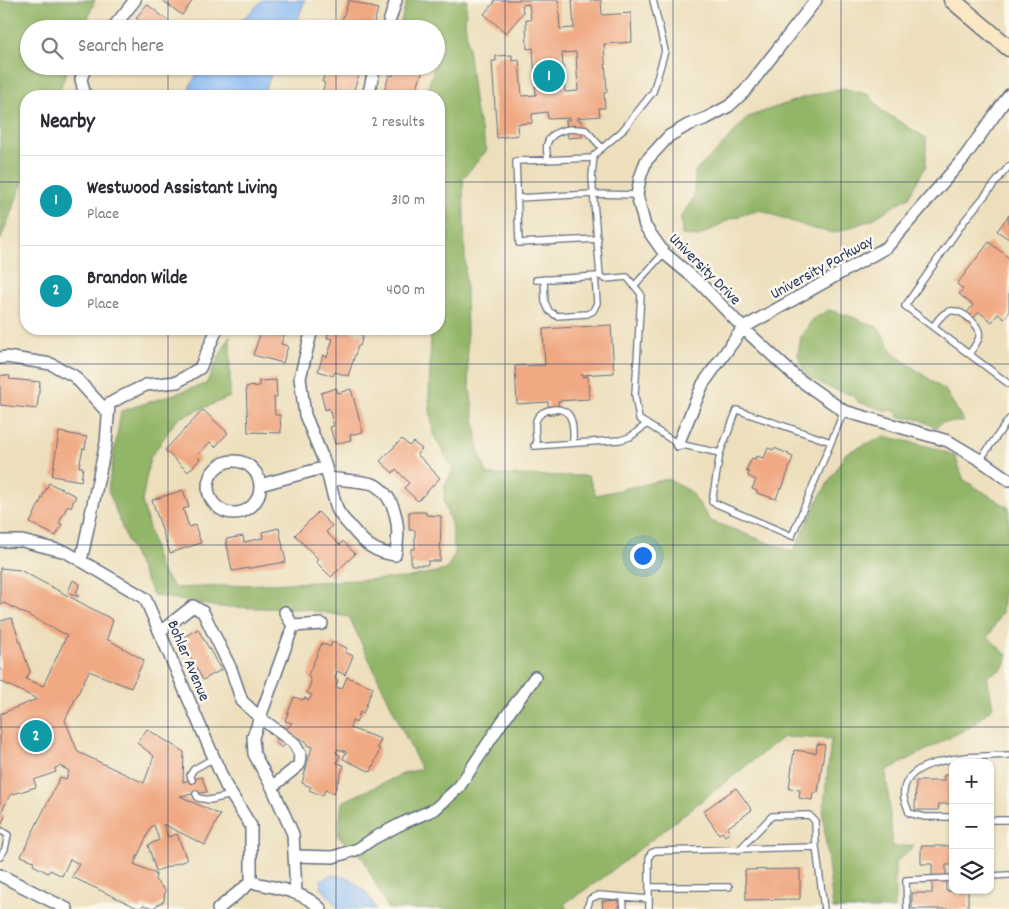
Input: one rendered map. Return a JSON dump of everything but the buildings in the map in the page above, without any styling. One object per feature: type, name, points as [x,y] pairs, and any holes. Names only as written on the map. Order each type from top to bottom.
[{"type":"main road","points":[[952,0],[1009,48]]},
{"type":"street","points":[[119,20],[134,0]]},
{"type":"street","points":[[390,20],[396,0]]},
{"type":"street","name":"University Drive","points":[[816,0],[745,91],[729,106],[669,136],[651,154],[646,161],[640,178],[637,194],[645,226],[664,253],[700,283],[743,328],[797,378],[844,411],[948,441],[1009,480]]},
{"type":"street","points":[[83,75],[81,79],[83,90]]},
{"type":"street","points":[[369,90],[373,75]]},
{"type":"street","name":"University Parkway","points":[[678,444],[703,384],[743,328],[887,247],[964,158],[1009,95]]},
{"type":"street","points":[[81,561],[106,443],[109,404],[146,385],[177,382],[200,368],[214,335]]},
{"type":"street","points":[[260,485],[328,473],[374,484],[389,497],[396,514],[398,543],[395,555],[381,553],[363,543],[339,513],[328,473],[305,415],[300,378],[311,335]]},
{"type":"street","points":[[0,358],[6,357],[51,364],[74,376],[108,413]]},
{"type":"street","points":[[238,461],[253,469],[258,476],[260,485],[256,502],[250,508],[233,514],[217,508],[211,501],[207,484],[209,476],[221,463],[238,461]]},
{"type":"street","name":"Bohler Avenue","points":[[0,541],[22,541],[66,552],[145,598],[226,786],[251,826],[252,882]]},
{"type":"street","points":[[160,632],[194,606],[203,612],[231,669],[242,701],[259,718],[294,743],[300,754],[299,765],[272,787]]},
{"type":"street","points":[[285,612],[293,626]]},
{"type":"street","points":[[293,626],[322,624]]},
{"type":"street","points":[[293,626],[253,737],[254,754],[272,787],[293,834],[296,893]]},
{"type":"street","points":[[294,856],[334,857],[358,849],[374,838],[435,809],[459,787],[502,722],[535,677]]},
{"type":"street","points":[[0,875],[67,909]]},
{"type":"street","points":[[218,909],[252,882],[296,893],[309,899],[321,909]]},
{"type":"lane","points":[[544,279],[545,302],[549,310],[557,316],[586,314],[593,311],[597,303],[598,239],[593,194],[593,158],[594,155],[622,131],[653,92],[665,51],[654,0]]},
{"type":"lane","points":[[548,160],[547,145],[554,134],[559,131],[586,130],[602,148]]},
{"type":"lane","points":[[593,158],[516,161],[519,243],[598,239]]},
{"type":"lane","points":[[1009,166],[965,220],[904,306],[1009,384]]},
{"type":"lane","points":[[518,198],[637,194]]},
{"type":"lane","points":[[634,286],[664,253]]},
{"type":"lane","points":[[536,280],[597,276],[606,279],[627,277],[641,294],[634,395],[639,419],[678,444],[720,453]]},
{"type":"lane","points":[[932,327],[944,314],[951,311],[959,312],[974,323],[979,332],[979,339],[969,354]]},
{"type":"lane","points":[[573,443],[572,419],[563,410],[556,409],[544,412],[536,421],[535,446],[620,440],[630,437],[647,424]]},
{"type":"lane","points":[[831,442],[737,410],[720,453],[712,502],[792,536],[844,411]]},
{"type":"lane","points":[[980,460],[1009,419]]},
{"type":"lane","points":[[975,759],[1009,755]]},
{"type":"lane","points":[[192,780],[190,775],[194,769],[214,758]]},
{"type":"lane","points":[[949,763],[922,767],[910,777],[905,788],[904,798],[909,813],[925,817],[949,817]]},
{"type":"lane","points":[[196,794],[198,798],[210,800],[232,795]]},
{"type":"lane","points":[[739,850],[772,816],[809,815],[815,821],[816,847],[824,909]]},
{"type":"lane","points":[[994,820],[1009,820]]},
{"type":"lane","points":[[0,830],[8,835],[5,849],[0,857]]},
{"type":"lane","points":[[649,909],[649,858],[651,853],[656,851],[816,847]]},
{"type":"lane","points":[[994,876],[1009,875]]},
{"type":"lane","points":[[907,909],[906,880],[949,878]]},
{"type":"lane","points":[[649,887],[729,887]]},
{"type":"lane","points":[[587,909],[590,899],[599,895],[649,899]]},
{"type":"lane","points":[[623,896],[624,909]]},
{"type":"green space","points":[[0,0],[95,0],[87,20],[20,20],[20,75],[65,75],[59,90],[20,90],[20,189],[0,241]]},
{"type":"green space","points":[[407,0],[467,0],[465,20],[475,108],[487,150],[463,178],[468,374],[479,453],[488,475],[588,476],[596,495],[668,479],[690,491],[711,521],[793,552],[819,498],[846,453],[884,436],[935,448],[955,456],[964,480],[1009,508],[1009,590],[1004,591],[1002,612],[988,637],[1008,656],[1002,669],[987,676],[993,707],[970,727],[886,771],[893,847],[915,845],[895,863],[895,909],[833,909],[823,815],[831,739],[783,737],[604,877],[564,904],[567,909],[388,909],[363,858],[338,836],[342,802],[405,773],[421,769],[349,617],[304,609],[218,607],[153,595],[126,538],[108,490],[121,411],[206,384],[230,335],[230,397],[177,419],[150,458],[142,501],[159,568],[175,588],[405,578],[446,570],[455,554],[451,524],[444,502],[445,486],[453,469],[433,434],[429,400],[431,335],[445,335],[445,250],[448,233],[445,225],[445,90],[428,90],[432,75],[445,75],[445,20],[401,20]]},
{"type":"green space","points":[[843,88],[869,95],[881,110],[926,138],[926,165],[909,197],[871,220],[834,233],[810,228],[760,210],[730,219],[698,237],[682,235],[681,216],[694,198],[695,171],[716,152],[748,117],[802,98]]},
{"type":"green space","points":[[829,310],[879,328],[894,354],[946,391],[964,422],[942,422],[936,428],[919,419],[898,417],[896,411],[884,410],[858,402],[852,395],[830,388],[805,375],[798,355],[801,336],[813,319]]},
{"type":"water","points":[[262,0],[305,0],[297,20],[241,20]]},
{"type":"water","points":[[197,75],[271,75],[265,90],[189,90]]},
{"type":"water","points":[[331,875],[349,878],[367,893],[376,909],[339,909],[321,887],[321,880]]},
{"type":"place","name":"Westwood Assistant Living","points":[[549,76]]},
{"type":"place","name":"Brandon Wilde","points":[[36,736]]}]
